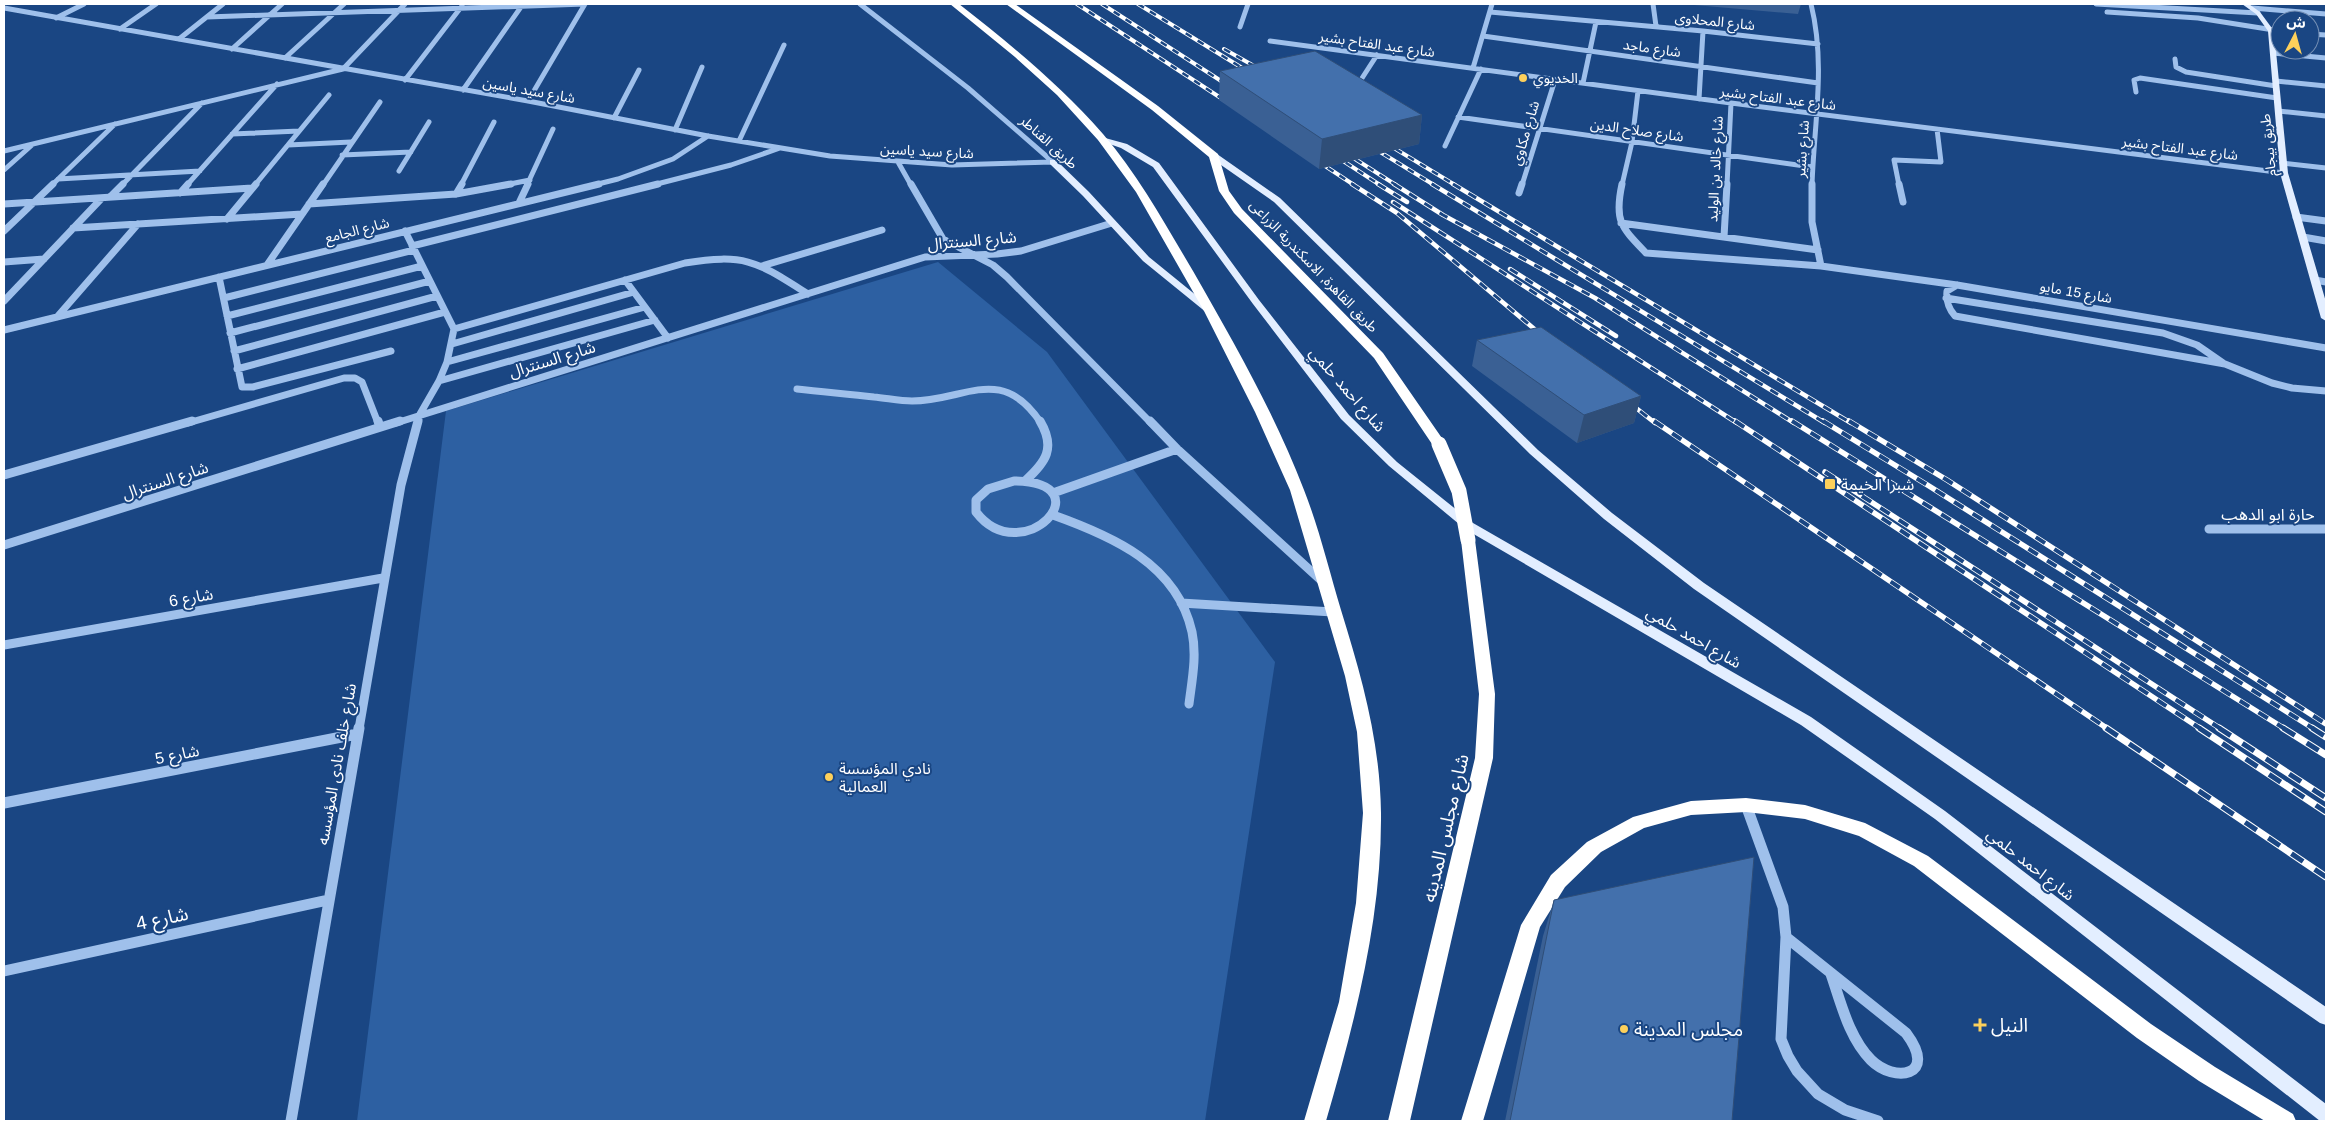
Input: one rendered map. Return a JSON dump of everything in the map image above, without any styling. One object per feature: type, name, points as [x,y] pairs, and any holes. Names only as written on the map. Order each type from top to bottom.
[{"type":"highway","points":[[954,4],[1018,55],[1053,87],[1101,138],[1141,191],[1160,220],[1210,310],[1262,412],[1297,490],[1353,676],[1366,732],[1372,813],[1366,902],[1349,1002],[1315,1121]]},
{"type":"highway","points":[[1010,4],[1155,108],[1214,156]]},
{"type":"highway","name":"طريق القاهرة, الاسكندرية الزراعى","points":[[1214,156],[1224,191],[1238,211],[1379,356],[1439,444],[1460,490],[1466,515],[1468,540]]},
{"type":"highway","name":"شارع مجلس المدينه","points":[[1399,1121],[1484,758],[1487,694],[1468,540]]},
{"type":"highway","points":[[1472,1121],[1532,925],[1558,882],[1594,847],[1639,822],[1691,808],[1746,805],[1805,812],[1865,830],[1921,861],[2144,1031],[2206,1074],[2285,1121]]},
{"type":"main road","points":[[2251,8],[2270,25]]},
{"type":"main road","name":"طريق بيجام","points":[[2274,60],[2284,173],[2326,318]]},
{"type":"main road","name":"شارع احمد حلمي","points":[[1101,138],[1124,146],[1156,165],[1267,318],[1345,417],[1394,464],[1469,526],[1806,721],[1940,815],[2326,1115]]},
{"type":"main road","points":[[1214,156],[1277,200],[1534,452],[1608,516],[1699,586],[2326,1017]]},
{"type":"main road","name":"طريق القناطر","points":[[1053,162],[1146,259],[1210,310]]},
{"type":"street","points":[[56,18],[84,4]]},
{"type":"street","points":[[120,29],[156,4]]},
{"type":"street","points":[[179,39],[223,4]]},
{"type":"street","points":[[232,49],[282,4]]},
{"type":"street","points":[[285,58],[344,4]]},
{"type":"street","points":[[4,150],[343,69],[405,4]]},
{"type":"street","points":[[207,17],[462,6],[585,4]]},
{"type":"street","points":[[528,101],[585,4]]},
{"type":"street","name":"طريق القناطر","points":[[860,4],[968,88],[1053,162]]},
{"type":"street","points":[[1240,26],[1248,4]]},
{"type":"street","points":[[1473,68],[1492,4]]},
{"type":"street","points":[[1653,4],[1656,26]]},
{"type":"street","name":"شارع بشير","points":[[1812,4],[1816,19],[1818,44],[1817,114],[1812,167],[1812,227],[1821,266]]},
{"type":"street","points":[[2096,4],[2251,8],[2326,14]]},
{"type":"street","points":[[464,90],[523,5]]},
{"type":"street","points":[[405,80],[462,6]]},
{"type":"street","name":"شارع سيد ياسين","points":[[4,8],[528,101],[708,136],[830,156],[898,162],[990,165],[1053,162]]},
{"type":"street","name":"شارع المحلاوى","points":[[1490,12],[1703,30],[1818,44]]},
{"type":"street","points":[[2107,12],[2191,18],[2270,30]]},
{"type":"street","points":[[1583,83],[1596,22]]},
{"type":"street","points":[[1699,99],[1703,30]]},
{"type":"street","name":"شارع ماجد","points":[[1483,36],[1818,83]]},
{"type":"street","name":"شارع عبد الفتاح بشير","points":[[1270,41],[1699,99],[2284,173]]},
{"type":"street","points":[[739,141],[784,45]]},
{"type":"street","points":[[1354,90],[1377,55]]},
{"type":"street","points":[[2175,59],[2176,67],[2186,72],[2276,84],[2326,86]]},
{"type":"street","points":[[675,130],[702,67]]},
{"type":"street","points":[[1445,146],[1481,69]]},
{"type":"street","points":[[614,118],[639,70]]},
{"type":"street","points":[[2136,92],[2134,80],[2140,78],[2277,98]]},
{"type":"street","name":"شارع مكاوي","points":[[1520,193],[1555,80]]},
{"type":"street","points":[[180,193],[277,84]]},
{"type":"street","points":[[1638,91],[1632,142],[1617,206],[1621,223],[1818,250]]},
{"type":"street","points":[[227,219],[328,95]]},
{"type":"street","points":[[267,265],[380,102]]},
{"type":"street","points":[[110,197],[202,103]]},
{"type":"street","name":"شارع خالد بن الوليد","points":[[1724,237],[1731,103]]},
{"type":"street","points":[[2278,111],[2326,116]]},
{"type":"street","name":"شارع صلاح الدين","points":[[1458,117],[1812,167]]},
{"type":"street","points":[[399,171],[429,122]]},
{"type":"street","points":[[456,194],[494,122]]},
{"type":"street","points":[[4,231],[116,124]]},
{"type":"street","points":[[519,203],[553,129]]},
{"type":"street","points":[[1903,202],[1894,160],[1940,162],[1937,129]]},
{"type":"street","points":[[232,134],[299,131]]},
{"type":"street","name":"شارع الجامع","points":[[4,330],[519,203],[647,169],[672,159],[708,136]]},
{"type":"street","points":[[288,145],[352,142]]},
{"type":"street","points":[[4,170],[34,143]]},
{"type":"street","points":[[224,298],[731,165],[780,148]]},
{"type":"street","points":[[342,155],[411,152]]},
{"type":"street","points":[[898,162],[943,238],[993,265],[1007,277],[1177,449],[1325,584]]},
{"type":"street","points":[[2282,163],[2326,168]]},
{"type":"street","points":[[58,179],[200,170]]},
{"type":"street","points":[[309,204],[456,194],[530,180]]},
{"type":"street","points":[[4,204],[252,188]]},
{"type":"street","points":[[4,300],[102,198]]},
{"type":"street","points":[[73,228],[302,214]]},
{"type":"street","points":[[2296,217],[2326,221]]},
{"type":"street","points":[[4,218],[18,218]]},
{"type":"street","name":"شارع السنترال","points":[[4,545],[925,257],[950,255],[977,256],[1022,251],[1112,223]]},
{"type":"street","name":"شارع 15 مايو","points":[[1621,223],[1646,253],[1821,266],[1957,285],[2326,348]]},
{"type":"street","points":[[56,317],[138,224]]},
{"type":"street","points":[[762,266],[882,230]]},
{"type":"street","points":[[405,231],[454,329],[686,263],[713,259],[740,260],[762,266],[808,294]]},
{"type":"street","points":[[2303,238],[2326,240]]},
{"type":"street","points":[[4,262],[44,259]]},
{"type":"street","points":[[227,316],[422,266]]},
{"type":"street","points":[[219,277],[240,385],[249,388],[391,351]]},
{"type":"street","points":[[625,280],[668,338]]},
{"type":"street","points":[[2315,280],[2326,282]]},
{"type":"street","points":[[230,333],[430,281]]},
{"type":"street","points":[[1957,285],[1947,291],[1946,298],[1948,307],[1955,316],[2225,364],[2272,383],[2292,388],[2326,391]]},
{"type":"street","points":[[452,344],[634,292]]},
{"type":"street","points":[[234,351],[437,296]]},
{"type":"street","points":[[1946,298],[2163,333],[2197,345],[2225,364]]},
{"type":"street","points":[[447,362],[645,307]]},
{"type":"street","points":[[237,369],[445,312]]},
{"type":"street","points":[[439,382],[655,320]]},
{"type":"street","name":"شارع خلف نادى المؤسسه","points":[[290,1121],[383,578],[401,485],[420,414],[439,382],[447,362],[454,329]]},
{"type":"street","points":[[4,474],[344,378],[355,378],[362,382],[380,426]]},
{"type":"street","points":[[797,389],[912,401],[986,389],[1013,394],[1019,397],[1044,424],[1048,435],[1049,447],[1045,459],[1026,481]]},
{"type":"street","points":[[1053,493],[1177,449]]},
{"type":"street","points":[[1026,481],[1046,487],[1053,493],[1057,508],[1053,515],[1037,528],[1012,532],[1000,531],[981,522],[976,515],[975,508],[982,493],[1002,483],[1026,481]]},
{"type":"street","points":[[1053,515],[1095,530],[1134,550],[1163,575],[1181,602],[1194,641],[1195,662],[1189,704]]},
{"type":"street","name":"حارة ابو الدهب","points":[[2209,529],[2326,529]]},
{"type":"street","name":"شارع 6","points":[[4,645],[383,578]]},
{"type":"street","points":[[1181,602],[1334,612]]},
{"type":"street","name":"شارع 5","points":[[4,803],[357,734]]},
{"type":"street","points":[[1746,805],[1778,888],[1783,907],[1786,937],[1781,1039],[1786,1054],[1806,1083],[1822,1098],[1842,1109],[1878,1121]]},
{"type":"street","name":"شارع 4","points":[[4,971],[328,900]]},
{"type":"street","points":[[1786,937],[1906,1033],[1915,1046],[1919,1057],[1916,1066],[1909,1072],[1898,1074],[1884,1069],[1873,1062],[1864,1052],[1856,1036],[1831,974]]},
{"type":"shaded area","name":"نادي المؤسسة العمالية","points":[[938,262],[1047,352],[1275,662],[1205,1121],[357,1121],[446,411]]},
{"type":"building","points":[[1315,51],[1422,115],[1322,139],[1220,71]]},
{"type":"building","points":[[1541,327],[1641,396],[1584,415],[1477,340]]},
{"type":"building","name":"مجلس المدينة","points":[[1754,857],[1732,1121],[1510,1121],[1554,900]]},
{"type":"railway","points":[[1077,4],[1230,104]]},
{"type":"railway","points":[[1102,4],[1232,88]]},
{"type":"railway","points":[[1138,4],[1252,74]]},
{"type":"railway","points":[[1224,49],[1263,71]]},
{"type":"railway","points":[[1384,142],[1455,185]]},
{"type":"railway","points":[[1372,147],[1434,185]]},
{"type":"railway","points":[[1344,152],[1396,185]]},
{"type":"railway","points":[[1334,155],[1380,185]]},
{"type":"railway","points":[[1316,160],[1354,185]]},
{"type":"railway","points":[[1352,184],[1397,213],[1545,338]]},
{"type":"railway","points":[[1378,184],[1407,202]]},
{"type":"railway","points":[[1394,184],[1443,215],[1595,298],[1794,423]]},
{"type":"railway","points":[[1432,184],[1825,423]]},
{"type":"railway","points":[[1453,184],[1851,423]]},
{"type":"railway","points":[[1393,202],[1737,423]]},
{"type":"railway","points":[[1510,269],[1616,336]]},
{"type":"railway","points":[[1626,400],[1655,423]]},
{"type":"railway","points":[[1654,421],[2108,729]]},
{"type":"railway","points":[[1735,421],[2201,729]]},
{"type":"railway","points":[[1792,421],[2285,729]]},
{"type":"railway","points":[[1823,421],[2314,729]]},
{"type":"railway","points":[[1849,421],[1947,480],[2326,724]]},
{"type":"railway","points":[[1825,472],[2221,729]]},
{"type":"railway","points":[[2106,728],[2326,877]]},
{"type":"railway","points":[[2199,728],[2326,812]]},
{"type":"railway","points":[[2219,728],[2326,798]]},
{"type":"railway","points":[[2283,728],[2326,755]]},
{"type":"railway","points":[[2312,728],[2326,737]]},
{"type":"place","name":"الخديوي","points":[[1523,78]]},
{"type":"place","name":"شبرا الخيمة","points":[[1830,484]]},
{"type":"place","name":"نادي المؤسسة العمالية","points":[[829,777]]},
{"type":"place","name":"النيل","points":[[1980,1025]]},
{"type":"place","name":"مجلس المدينة","points":[[1624,1029]]}]
